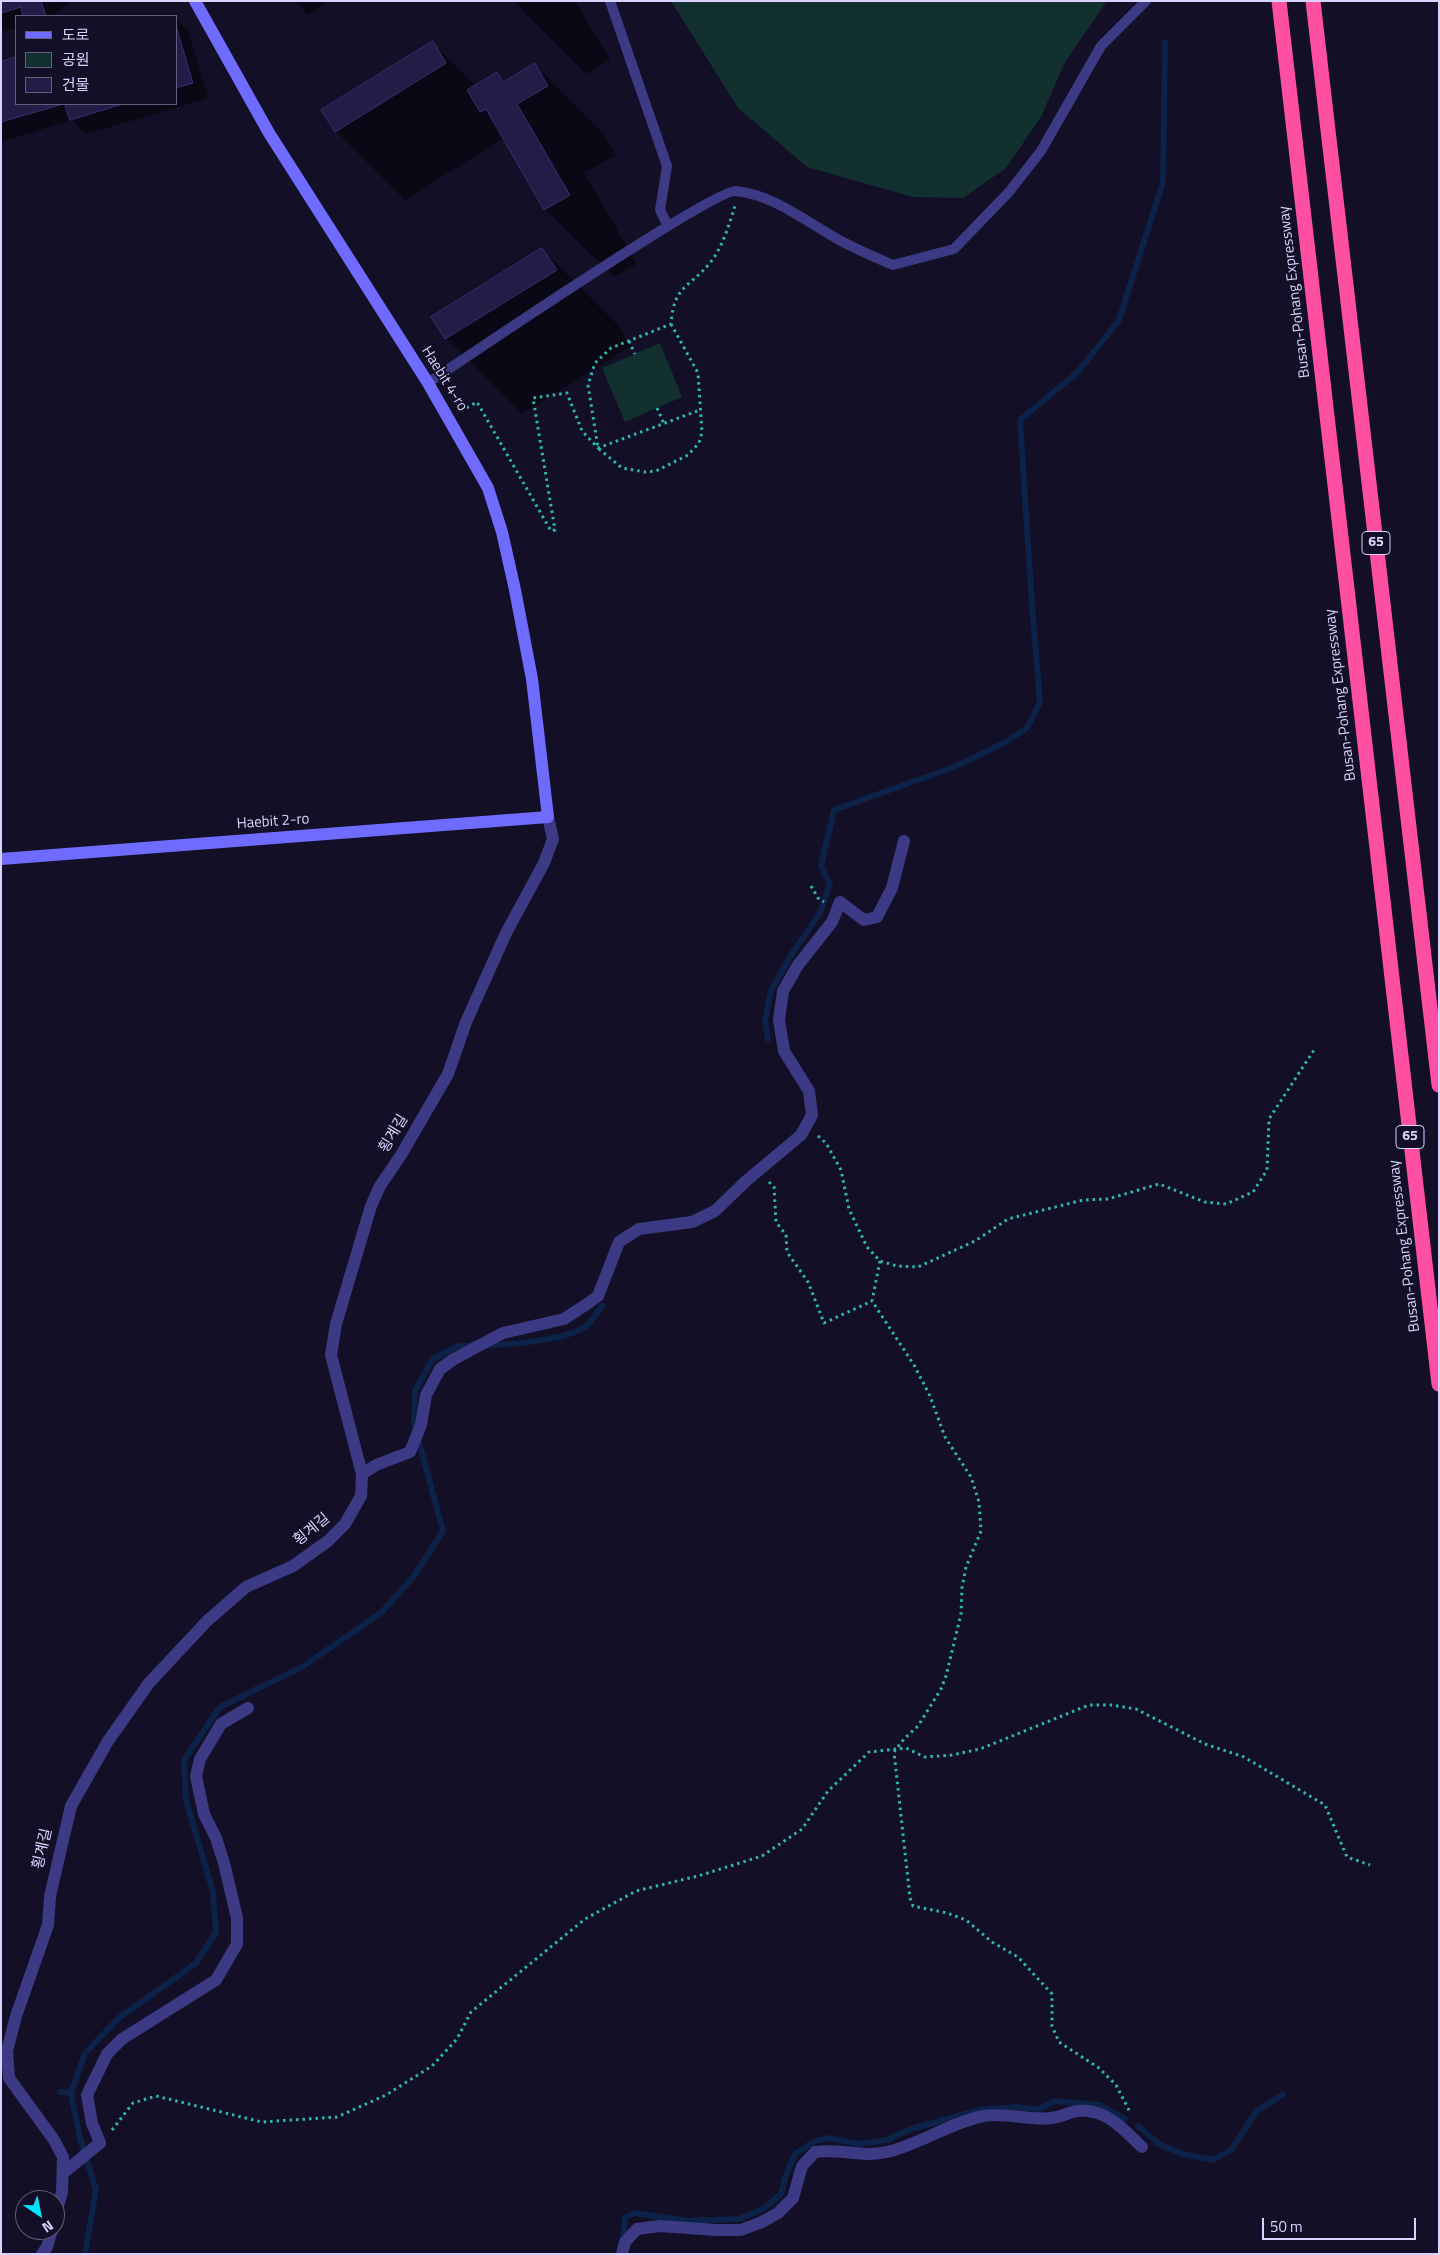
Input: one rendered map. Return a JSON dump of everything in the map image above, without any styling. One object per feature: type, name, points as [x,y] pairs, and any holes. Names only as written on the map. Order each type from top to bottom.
[{"type":"highway","name":"Busan-Pohang Expressway","points":[[1279,1],[1439,1384]]},
{"type":"highway","name":"65","points":[[1313,1],[1439,1085]]},
{"type":"street","name":"Haebit 4-ro","points":[[195,1],[269,133],[428,383],[488,488],[502,532],[532,679],[548,817]]},
{"type":"street","name":"Haebit 2-ro","points":[[1,859],[548,817]]},
{"type":"street","name":"횡계길","points":[[62,2190],[63,2157],[54,2140],[9,2078],[7,2051],[16,2016],[48,1925],[50,1896],[71,1806],[108,1741],[149,1683],[207,1621],[246,1587],[293,1566],[328,1541],[346,1524],[361,1496],[362,1474],[331,1355],[336,1324],[371,1206],[380,1186],[401,1155],[448,1074],[466,1022],[506,933],[544,863],[553,840],[548,817]]},
{"type":"street","points":[[362,1474],[376,1465],[410,1452],[419,1430],[426,1395],[440,1369],[470,1350],[503,1333],[564,1319],[580,1309],[598,1296],[619,1242],[639,1229],[692,1222],[715,1211],[801,1134],[812,1115],[809,1091],[784,1051],[778,1020],[783,991],[798,965],[832,922],[840,902],[864,920],[877,918],[892,888],[904,841]]},
{"type":"street","points":[[63,2173],[98,2145],[87,2095],[107,2054],[122,2039],[216,1980],[237,1944],[237,1918],[224,1863],[216,1838],[204,1814],[196,1776],[200,1760],[221,1724],[248,1708]]},
{"type":"street","points":[[622,2254],[625,2242],[637,2229],[660,2226],[741,2230],[762,2222],[778,2213],[793,2198],[802,2166],[815,2152],[833,2149],[870,2156],[889,2152],[982,2116],[1002,2115],[1052,2118],[1078,2111],[1099,2113],[1117,2123],[1142,2147]]},
{"type":"street","points":[[42,2254],[49,2240]]},
{"type":"lane","points":[[610,1],[667,166],[660,210],[668,226]]},
{"type":"lane","points":[[428,383],[668,226],[720,195],[733,191],[756,194],[845,243],[893,265],[954,249],[1009,192],[1041,151],[1101,46],[1146,1]]},
{"type":"path","points":[[449,418],[477,402],[551,531],[555,530],[533,398],[567,394],[582,431],[598,448],[622,468],[645,472],[656,471],[688,455],[699,443],[702,432],[698,373],[671,324],[672,307],[678,294],[710,264],[735,208],[739,192]]},
{"type":"path","points":[[598,448],[588,385],[595,363],[612,348],[671,324]]},
{"type":"path","points":[[629,341],[635,354]]},
{"type":"path","points":[[657,408],[664,424]]},
{"type":"path","points":[[598,448],[700,410]]},
{"type":"path","points":[[811,886],[818,898]]},
{"type":"path","points":[[805,1127],[826,1143],[838,1163],[849,1209],[867,1247],[880,1261],[897,1266],[918,1267],[975,1240],[1008,1219],[1083,1200],[1108,1199],[1159,1184],[1204,1202],[1226,1204],[1252,1192],[1267,1170],[1269,1118],[1314,1050]]},
{"type":"path","points":[[760,1171],[774,1187],[776,1222],[786,1235],[787,1252],[808,1282],[824,1323],[872,1301]]},
{"type":"path","points":[[880,1261],[872,1301],[914,1365],[930,1396],[945,1436],[971,1478],[979,1502],[981,1531],[966,1567],[962,1588],[961,1614],[946,1676],[918,1726],[894,1752],[910,1898],[913,1906],[947,1912],[966,1920],[992,1942],[1018,1958],[1052,1994],[1052,2026],[1059,2042],[1099,2068],[1116,2086],[1133,2117],[1128,2133]]},
{"type":"path","points":[[98,2145],[134,2103],[156,2096],[262,2122],[337,2117],[386,2095],[432,2066],[457,2039],[471,2012],[585,1919],[636,1891],[698,1876],[762,1856],[802,1829],[828,1791],[869,1752],[906,1748],[925,1757],[952,1756],[980,1749],[1089,1705],[1111,1705],[1136,1709],[1205,1744],[1244,1756],[1325,1805],[1347,1857],[1370,1865]]},
{"type":"green space","points":[[671,1],[1107,1],[1065,62],[1041,117],[1006,168],[963,198],[913,197],[807,167],[738,108]]},
{"type":"green space","points":[[660,343],[682,397],[625,422],[602,368]]},
{"type":"building","points":[[1,1],[41,1],[46,15],[23,15],[21,7],[1,13]]},
{"type":"building","points":[[178,33],[193,83],[178,87]]},
{"type":"building","points":[[433,41],[446,63],[335,132],[321,110]]},
{"type":"building","points":[[15,57],[15,105],[60,105],[1,122],[1,62]]},
{"type":"building","points":[[535,63],[548,86],[517,104],[570,195],[544,210],[486,109],[480,112],[467,90],[497,72],[503,82]]},
{"type":"building","points":[[65,105],[120,105],[70,120]]},
{"type":"building","points":[[542,248],[557,270],[445,339],[431,317]]},
{"type":"waterway","points":[[768,1039],[765,1020],[771,991],[791,955],[820,913],[830,884],[821,866],[834,810],[954,767],[1002,744],[1027,728],[1040,702],[1020,420],[1078,372],[1119,320],[1163,182],[1165,42]]},
{"type":"waterway","points":[[485,1345],[523,1343],[568,1334],[587,1325],[602,1306]]},
{"type":"waterway","points":[[85,2254],[96,2190],[80,2138],[71,2093],[85,2053],[120,2017],[195,1964],[216,1933],[213,1892],[186,1800],[184,1760],[220,1707],[302,1667],[381,1613],[414,1576],[443,1531],[414,1423],[415,1391],[432,1360],[458,1346],[473,1345]]},
{"type":"waterway","points":[[60,2092],[71,2093]]},
{"type":"waterway","points":[[1138,2126],[1160,2145],[1183,2154],[1213,2160],[1231,2150],[1256,2112],[1283,2094]]},
{"type":"waterway","points":[[623,2241],[625,2218],[634,2213],[689,2221],[739,2219],[763,2209],[781,2194],[786,2175],[795,2154],[815,2141],[830,2138],[859,2144],[887,2140],[911,2129],[979,2110],[1015,2107],[1039,2109],[1054,2101],[1100,2105],[1125,2119]]}]
